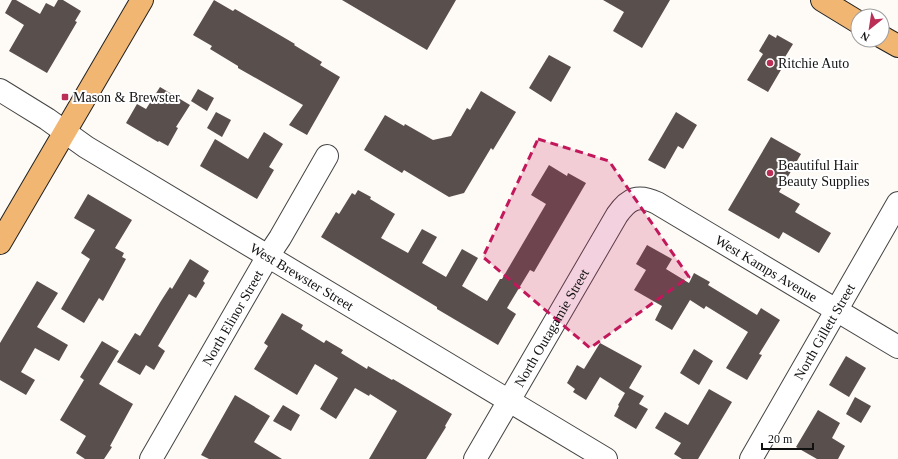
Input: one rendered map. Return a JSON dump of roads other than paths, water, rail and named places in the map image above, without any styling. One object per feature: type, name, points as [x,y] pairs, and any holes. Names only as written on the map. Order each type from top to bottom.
[{"type":"main road","points":[[0,243],[142,0]]},
{"type":"main road","points":[[822,0],[850,17]]},
{"type":"street","name":"West Brewster Street","points":[[0,90],[47,119],[86,147],[606,459]]},
{"type":"street","name":"North Elinor Street","points":[[151,459],[327,156]]},
{"type":"street","name":"West Kamps Avenue","points":[[632,199],[649,199],[657,203],[898,347]]},
{"type":"street","name":"North Outagamie Street","points":[[475,459],[617,215],[627,202],[632,199]]},
{"type":"street","name":"North Gillett Street","points":[[751,459],[898,203]]},
{"type":"place","name":"Ritchie Auto","points":[[770,63]]},
{"type":"place","name":"Mason & Brewster","points":[[65,97]]},
{"type":"place","name":"Beautiful Hair Beauty Supplies","points":[[770,173]]}]
